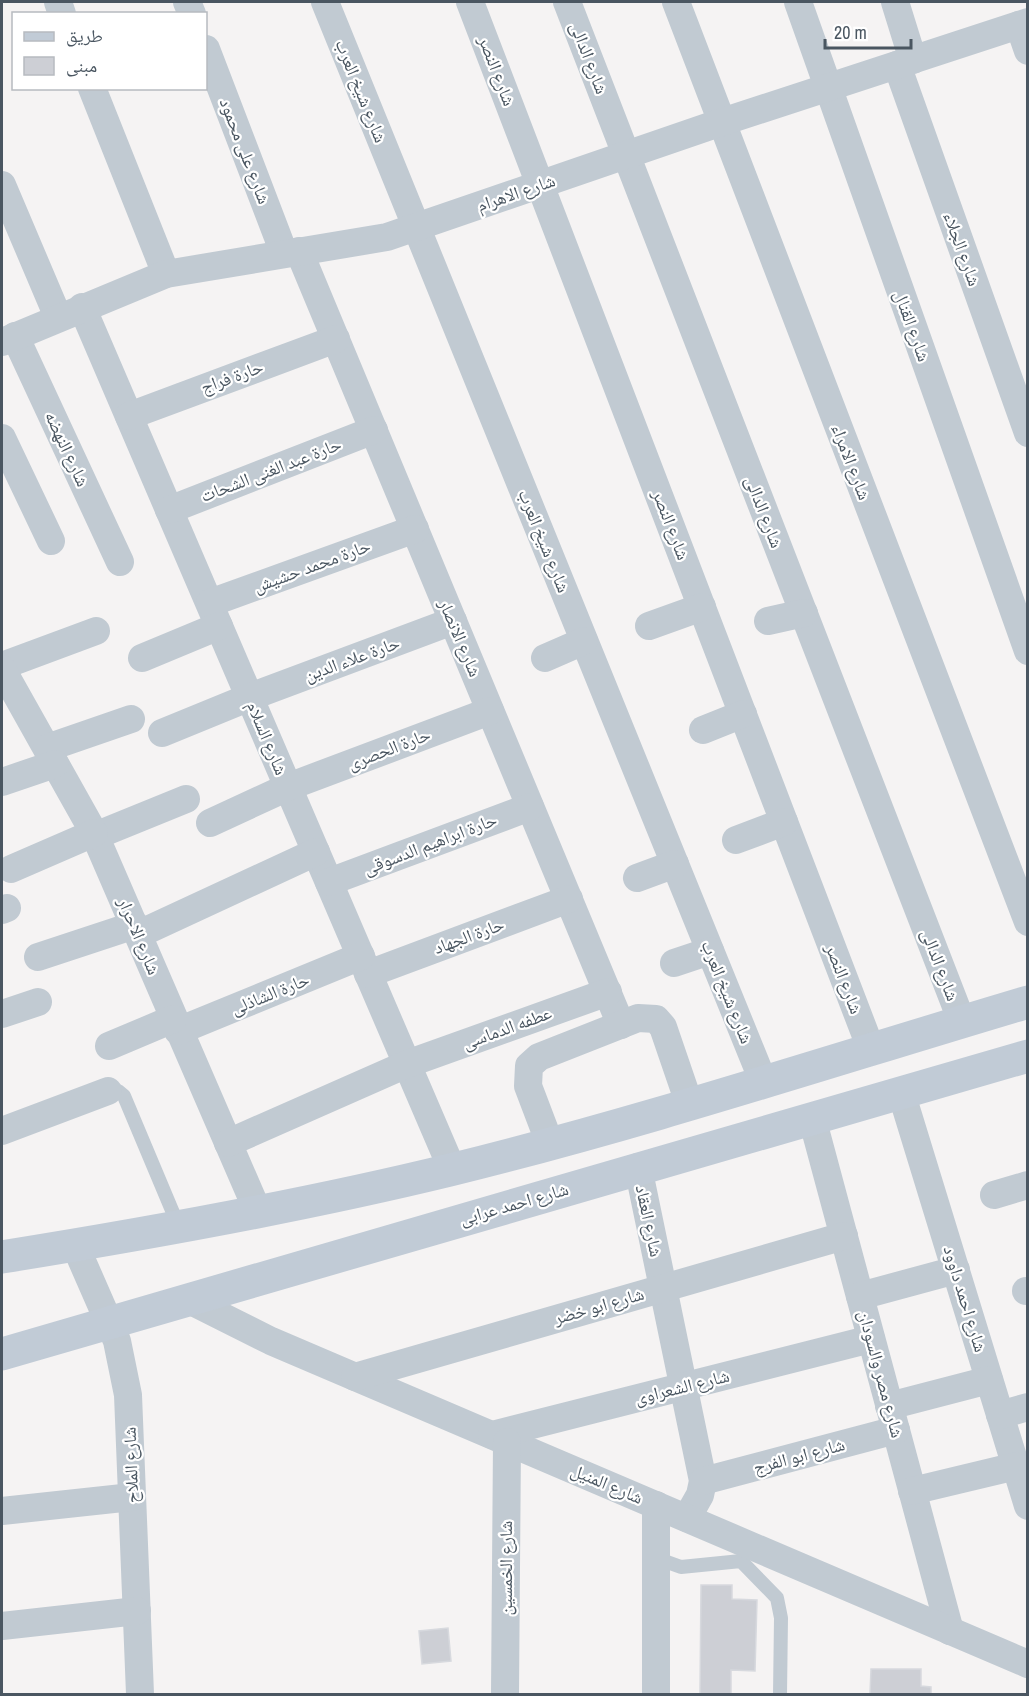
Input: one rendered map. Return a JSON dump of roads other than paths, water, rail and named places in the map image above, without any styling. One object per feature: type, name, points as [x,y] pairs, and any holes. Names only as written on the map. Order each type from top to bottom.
[{"type":"street","name":"شارع شيخ العرب","points":[[325,2],[763,1081]]},
{"type":"street","name":"شارع النصر","points":[[470,2],[871,1049]]},
{"type":"street","name":"شارع الدالى","points":[[567,2],[962,1022]]},
{"type":"street","name":"شارع الامراء","points":[[676,2],[1028,922]]},
{"type":"street","name":"شارع القنال","points":[[798,2],[1028,651]]},
{"type":"street","name":"شارع الجلاء","points":[[895,2],[905,63],[1028,433]]},
{"type":"street","name":"شارع الاهرام","points":[[8,339],[166,274],[292,252],[358,244],[417,228],[626,154],[828,87],[905,63],[1025,33]]},
{"type":"street","name":"شارع على محمود","points":[[207,51],[292,252]]},
{"type":"street","points":[[93,90],[166,274]]},
{"type":"street","name":"شارع السلام","points":[[2,185],[129,416],[452,1169]]},
{"type":"street","name":"شارع الانصار","points":[[292,252],[336,339],[621,1024]]},
{"type":"street","name":"شارع النهضه","points":[[8,339],[120,562]]},
{"type":"street","name":"حارة فراج","points":[[129,416],[336,339]]},
{"type":"street","name":"حارة عبد الغنى الشحات","points":[[169,510],[374,430]]},
{"type":"street","points":[[2,438],[51,541]]},
{"type":"street","name":"حارة محمد حشيش","points":[[142,658],[214,614],[415,529]]},
{"type":"street","points":[[649,626],[702,607]]},
{"type":"street","points":[[768,621],[804,613]]},
{"type":"street","name":"حارة علاء الدين","points":[[162,733],[250,697],[453,621]]},
{"type":"street","points":[[2,667],[96,631]]},
{"type":"street","points":[[545,658],[584,641]]},
{"type":"street","name":"شارع الاحرار","points":[[2,667],[94,835],[137,929],[176,1025],[258,1212]]},
{"type":"street","name":"حارة الحصرى","points":[[210,824],[288,788],[490,711]]},
{"type":"street","points":[[703,730],[742,714]]},
{"type":"street","points":[[2,782],[51,756],[131,719]]},
{"type":"street","points":[[11,869],[186,799]]},
{"type":"street","name":"حارة ابراهيم الدسوقى","points":[[329,882],[530,807]]},
{"type":"street","points":[[736,840],[784,822]]},
{"type":"street","points":[[38,957],[137,929],[316,852]]},
{"type":"street","points":[[637,878],[675,864]]},
{"type":"street","name":"حارة الجهاد","points":[[365,965],[569,899]]},
{"type":"street","points":[[674,963],[710,951]]},
{"type":"street","name":"حارة الشاذلى","points":[[109,1046],[365,965]]},
{"type":"street","name":"عطفه الدماسى","points":[[228,1143],[407,1064],[608,992]]},
{"type":"street","points":[[2,1014],[38,1002]]},
{"type":"street","points":[[2,1257],[258,1212],[452,1169],[550,1144],[1028,1002]]},
{"type":"street","points":[[550,1144],[528,1086],[529,1066],[538,1057],[644,1016],[660,1022],[689,1103]]},
{"type":"street","name":"شارع احمد عرابى","points":[[2,1354],[638,1167],[1028,1056]]},
{"type":"street","points":[[2,1131],[108,1090]]},
{"type":"street","name":"شارع احمد داوود","points":[[901,1092],[1028,1506]]},
{"type":"street","name":"شارع مصر والسودان","points":[[812,1118],[950,1630]]},
{"type":"street","name":"شارع العقاد","points":[[638,1167],[703,1481]]},
{"type":"street","points":[[994,1195],[1028,1185]]},
{"type":"street","name":"شارع ابو خضر","points":[[355,1377],[844,1236]]},
{"type":"street","name":"شارع الملاح","points":[[75,1245],[110,1324],[122,1359],[128,1395],[140,1695]]},
{"type":"street","points":[[860,1296],[956,1270]]},
{"type":"street","name":"شارع المنيل","points":[[189,1300],[270,1341],[1028,1664]]},
{"type":"street","name":"شارع الشعراوى","points":[[500,1438],[684,1387],[871,1339]]},
{"type":"street","name":"شارع ابو الفرج","points":[[703,1481],[892,1418],[989,1380]]},
{"type":"street","points":[[1000,1415],[1028,1407]]},
{"type":"street","name":"شارع الخمسين","points":[[500,1438],[505,1695]]},
{"type":"street","points":[[912,1491],[1016,1466]]},
{"type":"street","points":[[687,1518],[700,1495],[703,1481]]},
{"type":"street","points":[[2,1511],[132,1497]]},
{"type":"street","points":[[656,1505],[656,1695]]},
{"type":"street","points":[[2,1626],[137,1611]]},
{"type":"lane","points":[[108,1090],[118,1090],[124,1096],[179,1227]]},
{"type":"lane","points":[[656,1558],[681,1568],[741,1561],[777,1598],[781,1618],[780,1695]]}]
